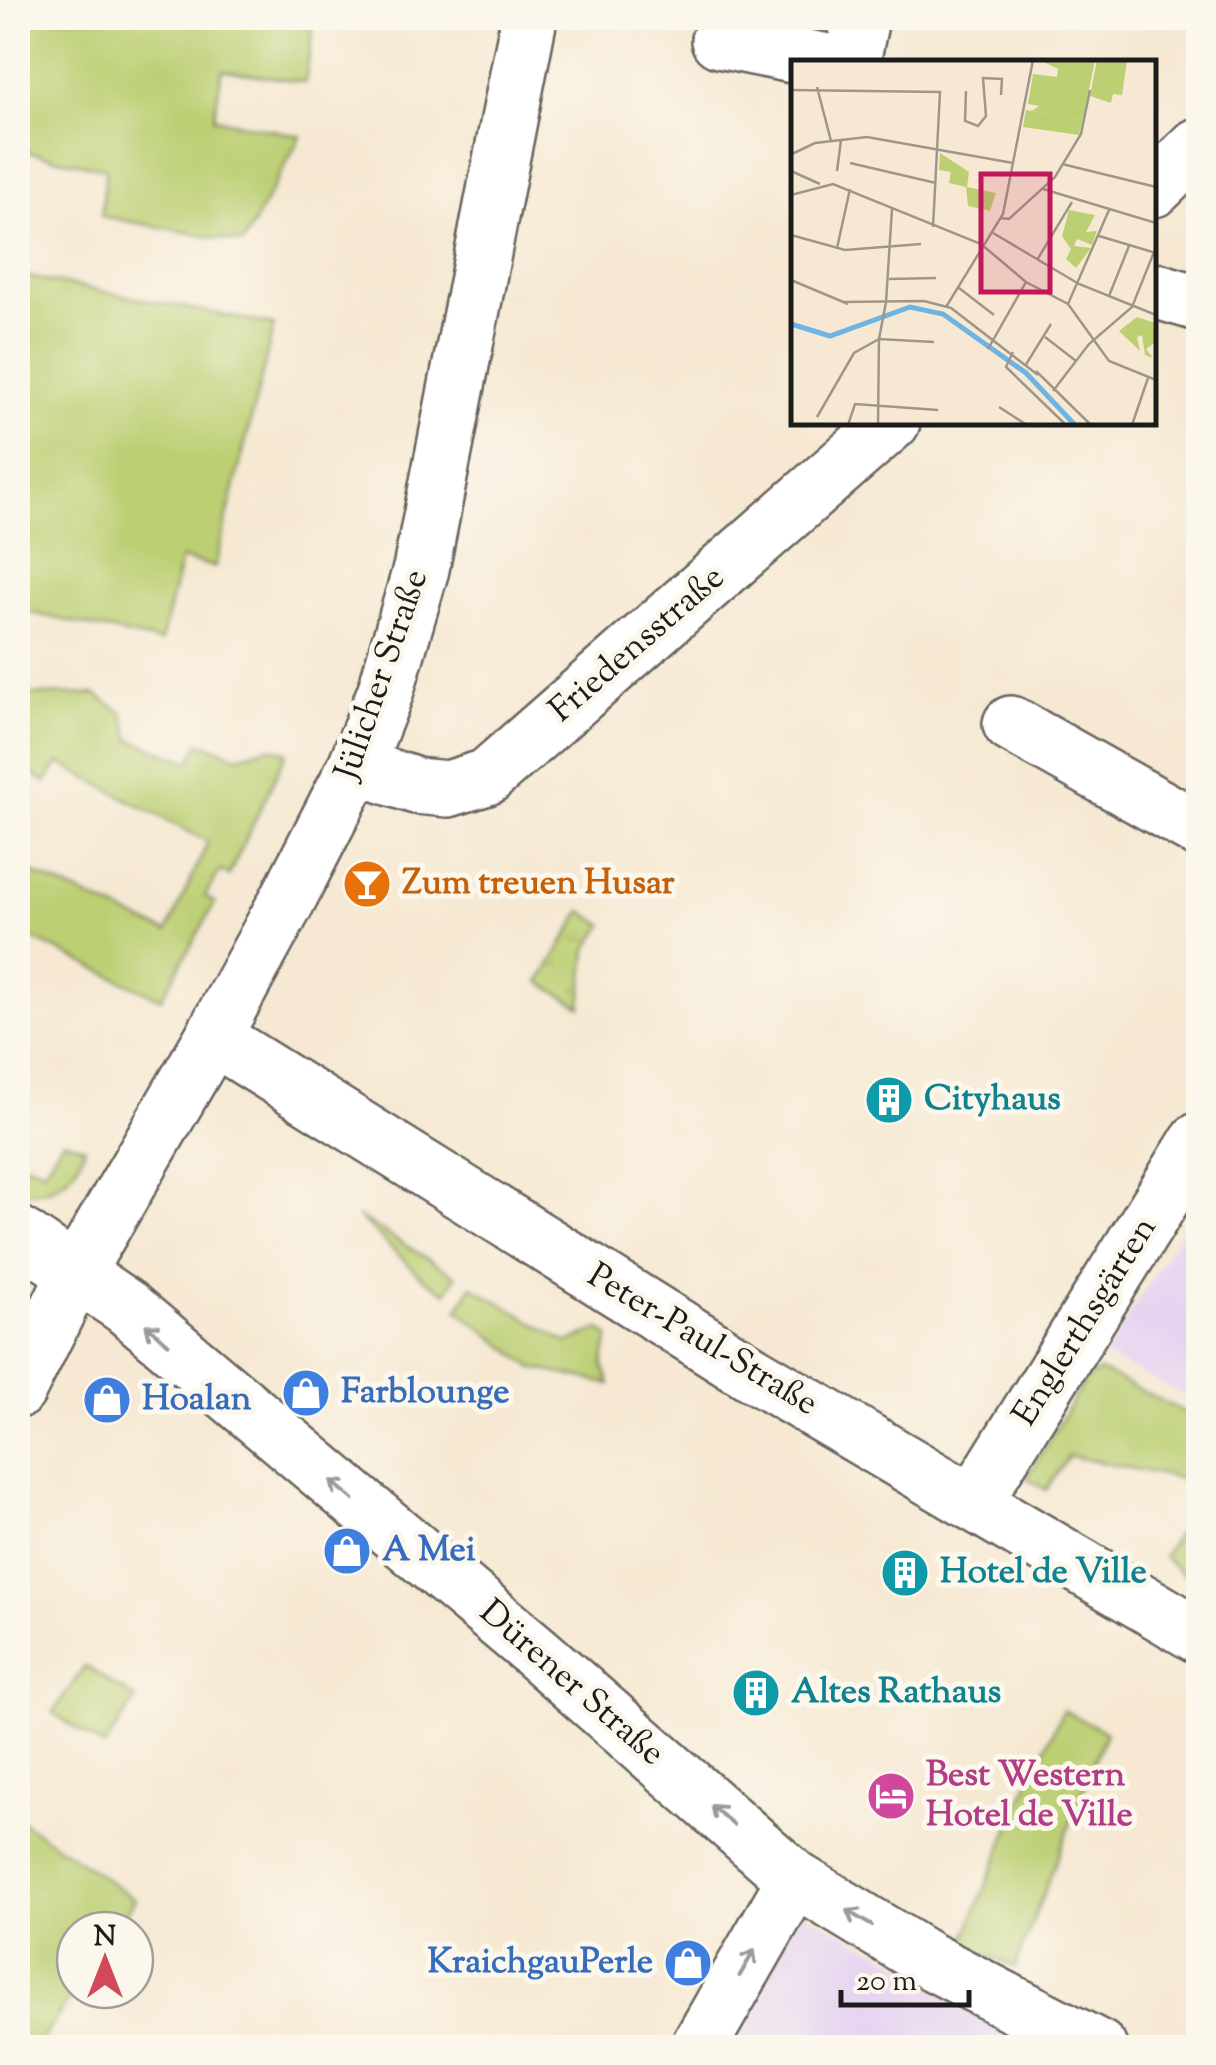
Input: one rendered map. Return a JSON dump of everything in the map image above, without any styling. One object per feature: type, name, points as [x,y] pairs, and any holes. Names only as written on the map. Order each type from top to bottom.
[{"type":"street","name":"Jülicher Straße","points":[[18,1390],[76,1273],[212,1037],[356,766],[384,693],[421,570],[529,18]]},
{"type":"street","points":[[852,60],[861,18]]},
{"type":"street","points":[[719,40],[817,60]]},
{"type":"street","points":[[1156,187],[1198,146]]},
{"type":"street","points":[[1156,291],[1198,303]]},
{"type":"street","name":"Friedensstraße","points":[[356,766],[416,786],[448,788],[487,777],[889,425]]},
{"type":"street","points":[[1012,724],[1198,830]]},
{"type":"street","name":"Peter-Paul-Straße","points":[[212,1037],[752,1374],[1198,1635]]},
{"type":"street","name":"Englerthsgärten","points":[[973,1503],[1198,1141]]},
{"type":"street","name":"Dürener Straße","points":[[18,1234],[142,1320],[796,1879],[928,1960],[1099,2048]]},
{"type":"street","points":[[698,2048],[796,1879]]},
{"type":"shaded area","points":[[1198,1204],[1198,1402],[1104,1356]]},
{"type":"shaded area","points":[[801,1911],[1066,2048],[724,2048]]},
{"type":"green space","points":[[18,18],[308,18],[313,31],[305,82],[222,70],[214,118],[301,136],[243,243],[101,216],[106,169],[18,150]]},
{"type":"green space","points":[[18,275],[274,325],[215,567],[181,559],[161,642],[18,610]]},
{"type":"green space","points":[[95,694],[123,713],[131,740],[190,762],[200,742],[238,756],[269,747],[287,752],[229,875],[220,871],[205,896],[215,903],[161,999],[18,932],[18,873],[28,871],[167,932],[208,842],[59,763],[46,782],[18,767],[18,695]]},
{"type":"green space","points":[[582,911],[604,925],[587,950],[581,1007],[540,982]]},
{"type":"green space","points":[[63,1140],[85,1147],[68,1177],[41,1191],[18,1190],[18,1161],[44,1170]]},
{"type":"green space","points":[[357,1216],[456,1276],[446,1293],[423,1278]]},
{"type":"green space","points":[[472,1286],[568,1343],[599,1329],[609,1336],[603,1365],[610,1384],[533,1368],[458,1310]]},
{"type":"green space","points":[[1101,1371],[1198,1419],[1198,1482],[1069,1456],[1046,1490],[1027,1478],[1085,1379]]},
{"type":"green space","points":[[1198,1500],[1198,1559],[1187,1577],[1163,1557]]},
{"type":"green space","points":[[85,1666],[136,1699],[104,1747],[53,1713]]},
{"type":"green space","points":[[1063,1710],[1106,1732],[1015,1967],[962,1946],[1019,1804]]},
{"type":"green space","points":[[18,1819],[135,1899],[128,1910],[55,1910],[55,2010],[62,2010],[37,2047],[18,2047]]},
{"type":"place","name":"Zum treuen Husar","points":[[367,884]]},
{"type":"place","name":"Cityhaus","points":[[889,1100]]},
{"type":"place","name":"Farblounge","points":[[306,1393]]},
{"type":"place","name":"Hoalan","points":[[107,1400]]},
{"type":"place","name":"A Mei","points":[[347,1551]]},
{"type":"place","name":"Hotel de Ville","points":[[905,1573]]},
{"type":"place","name":"Altes Rathaus","points":[[756,1693]]},
{"type":"place","name":"Best Western Hotel de Ville","points":[[891,1796]]},
{"type":"place","name":"KraichgauPerle","points":[[688,1963]]}]
